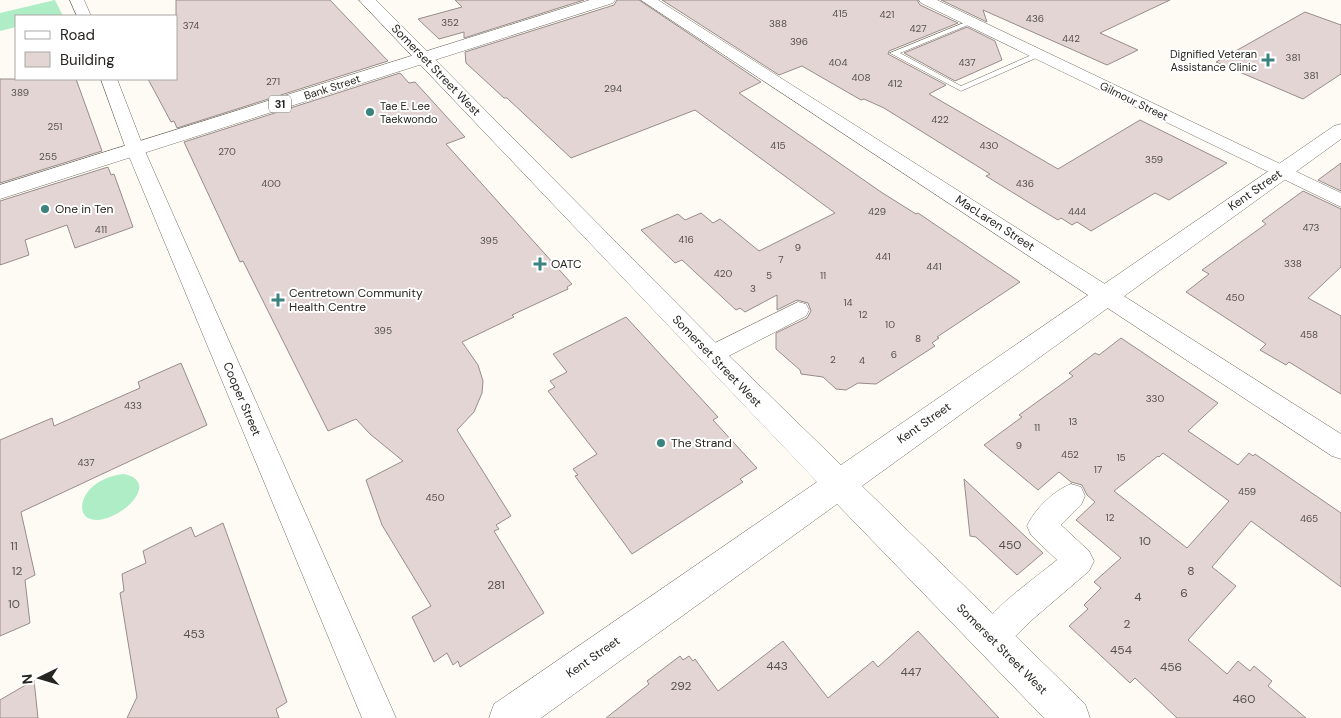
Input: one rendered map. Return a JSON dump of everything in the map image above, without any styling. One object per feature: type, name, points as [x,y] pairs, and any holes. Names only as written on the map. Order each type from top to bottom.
[{"type":"main road","name":"Somerset Street West","points":[[367,0],[711,356],[1071,718]]},
{"type":"main road","name":"Bank Street","points":[[0,192],[607,0]]},
{"type":"main road","name":"Kent Street","points":[[508,718],[838,483],[1341,130]]},
{"type":"street","points":[[77,0],[84,15]]},
{"type":"street","name":"MacLaren Street","points":[[648,0],[1341,448]]},
{"type":"street","name":"Gilmour Street","points":[[926,0],[1341,202]]},
{"type":"street","name":"Cooper Street","points":[[109,80],[136,149],[379,718]]},
{"type":"street","points":[[711,356],[798,310]]},
{"type":"street","points":[[991,638],[1022,608],[1079,561],[1041,526],[1071,496]]},
{"type":"lane","points":[[971,22],[894,53],[961,89],[1039,55]]},
{"type":"green space","points":[[55,0],[62,15],[15,15],[15,27],[0,31],[0,13]]},
{"type":"green space","points":[[124,474],[135,478],[139,485],[138,492],[133,500],[125,508],[106,519],[96,520],[86,516],[83,513],[82,503],[90,489],[106,478]]},
{"type":"building","points":[[176,0],[330,0],[388,61],[177,128],[174,121],[171,122],[149,80],[178,80],[178,15],[176,15]]},
{"type":"building","points":[[455,0],[584,0],[464,38],[464,32],[439,39],[418,19],[462,7]]},
{"type":"building","points":[[617,0],[639,0],[761,82],[739,93],[881,192],[916,214],[918,213],[1020,282],[937,337],[939,338],[932,343],[935,346],[876,384],[858,383],[846,390],[836,389],[823,377],[801,374],[800,370],[776,349],[776,333],[807,318],[811,311],[808,303],[797,300],[777,310],[777,295],[745,312],[740,308],[736,310],[682,260],[675,263],[641,230],[678,214],[685,220],[701,213],[713,223],[720,219],[759,251],[835,213],[695,110],[571,158],[507,98],[504,98],[466,63],[465,52],[614,5]]},
{"type":"building","points":[[662,0],[917,0],[920,5],[958,23],[889,51],[888,54],[946,85],[929,94],[1058,169],[1140,120],[1227,163],[1169,200],[1155,193],[1091,231],[1077,222],[1072,225],[1061,218],[1058,220],[986,176],[990,174],[884,108],[864,99],[861,100],[802,66],[779,75]]},
{"type":"building","points":[[941,0],[1170,0],[1100,33],[1138,50],[1107,65],[983,10],[987,22]]},
{"type":"building","points":[[1305,12],[1341,25],[1341,74],[1303,99],[1216,62]]},
{"type":"building","points":[[967,27],[995,41],[1002,60],[955,81],[904,53]]},
{"type":"building","points":[[400,73],[409,83],[415,82],[465,137],[446,144],[572,284],[567,287],[568,289],[512,315],[514,317],[462,342],[478,365],[483,381],[482,393],[474,412],[457,430],[511,516],[496,525],[499,529],[494,531],[544,613],[460,667],[458,661],[453,665],[447,653],[434,662],[412,617],[431,606],[382,525],[366,480],[403,461],[370,434],[356,419],[328,431],[243,261],[240,262],[184,142]]},
{"type":"building","points":[[0,79],[76,80],[102,151],[0,183]]},
{"type":"building","points":[[1341,163],[1341,191],[1318,180]]},
{"type":"building","points":[[108,167],[111,175],[114,174],[133,227],[75,248],[67,225],[25,240],[29,255],[0,265],[0,201]]},
{"type":"building","points":[[1303,191],[1341,209],[1341,267],[1308,298],[1341,316],[1341,394],[1289,362],[1286,365],[1260,350],[1266,344],[1186,292],[1209,274],[1202,270],[1266,224],[1262,221]]},
{"type":"building","name":"The Strand","points":[[626,317],[718,417],[713,420],[757,468],[740,479],[743,482],[632,554],[575,476],[578,475],[573,469],[597,454],[548,391],[555,387],[550,381],[567,372],[553,354]]},
{"type":"building","points":[[1121,338],[1218,403],[1188,431],[1238,465],[1249,453],[1253,456],[1255,454],[1341,513],[1341,587],[1251,521],[1212,567],[1236,586],[1188,640],[1227,674],[1238,661],[1250,671],[1254,666],[1272,681],[1268,686],[1306,718],[1177,718],[1135,678],[1130,683],[1069,626],[1088,609],[1084,605],[1101,588],[1094,582],[1121,558],[1076,520],[1095,502],[1087,495],[1082,485],[1071,482],[1059,472],[1038,490],[984,445],[1022,417],[1019,415],[1073,376],[1069,373],[1095,353],[1099,355]],"holes":[[[1163,453],[1229,501],[1187,548],[1114,491]]]},
{"type":"building","points":[[181,363],[207,425],[21,512],[35,575],[25,580],[30,623],[0,636],[0,440],[52,418],[54,426],[140,388],[138,382]]},
{"type":"building","points":[[964,479],[1043,553],[1017,575],[976,537],[970,536]]},
{"type":"building","points":[[223,523],[287,702],[276,709],[279,718],[127,718],[137,697],[120,593],[124,591],[122,574],[146,563],[143,551],[191,527],[195,537]]},
{"type":"building","points":[[918,631],[999,718],[606,718],[649,684],[647,681],[680,656],[683,660],[689,656],[693,661],[695,659],[718,691],[783,641],[828,698],[873,661],[878,667]]},
{"type":"building","points":[[34,680],[38,718],[0,718],[0,700]]},
{"type":"place","name":"Dignified Veteran Assistance Clinic","points":[[1268,60]]},
{"type":"place","name":"Tae E. Lee Taekwondo","points":[[370,112]]},
{"type":"place","name":"One in Ten","points":[[45,209]]},
{"type":"place","name":"OATC","points":[[540,264]]},
{"type":"place","name":"Centretown Community Health Centre","points":[[278,300]]},
{"type":"place","name":"The Strand","points":[[661,443]]}]
